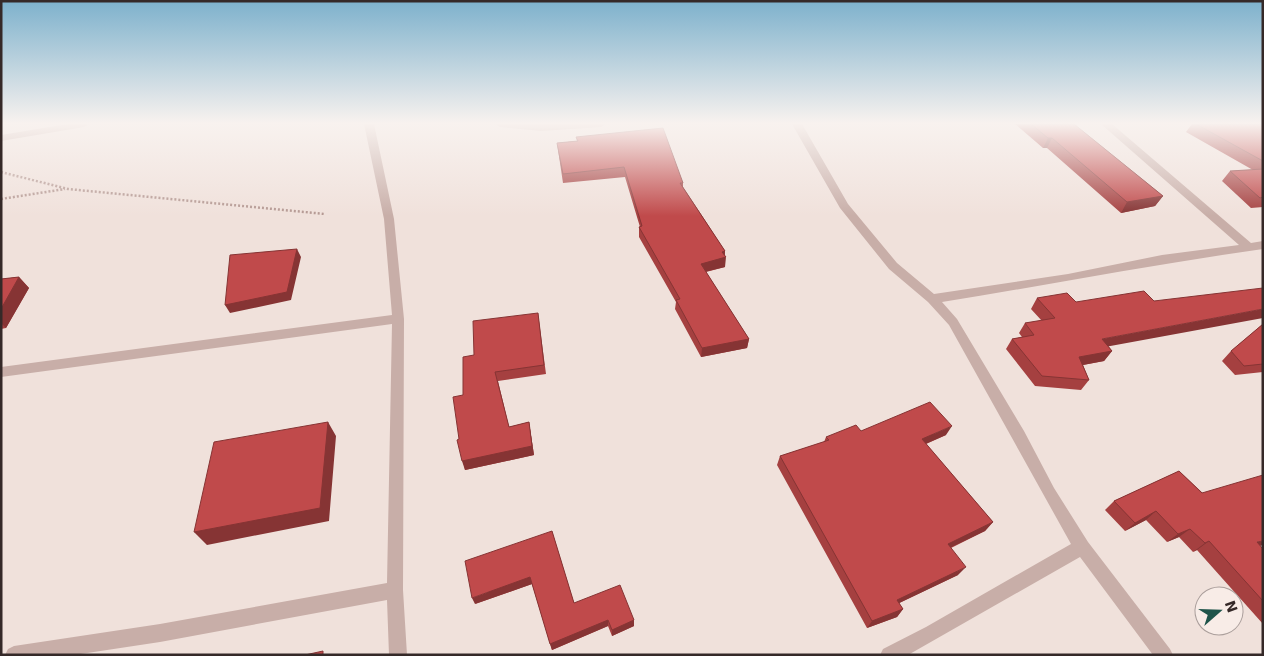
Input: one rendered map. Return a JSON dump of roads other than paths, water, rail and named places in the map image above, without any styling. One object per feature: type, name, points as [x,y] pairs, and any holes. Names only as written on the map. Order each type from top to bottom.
[{"type":"street","points":[[375,155],[389,219],[398,319],[395,590],[398,655]]},
{"type":"street","points":[[814,155],[844,206],[893,266],[932,298],[953,322],[1019,435],[1049,493],[1082,547],[1164,655]]},
{"type":"street","points":[[1142,155],[1248,246]]},
{"type":"street","points":[[932,298],[1068,278],[1162,259],[1263,245]]},
{"type":"street","points":[[1,372],[398,319]]},
{"type":"street","points":[[890,655],[1082,547]]},
{"type":"street","points":[[14,655],[160,633],[395,590]]}]
